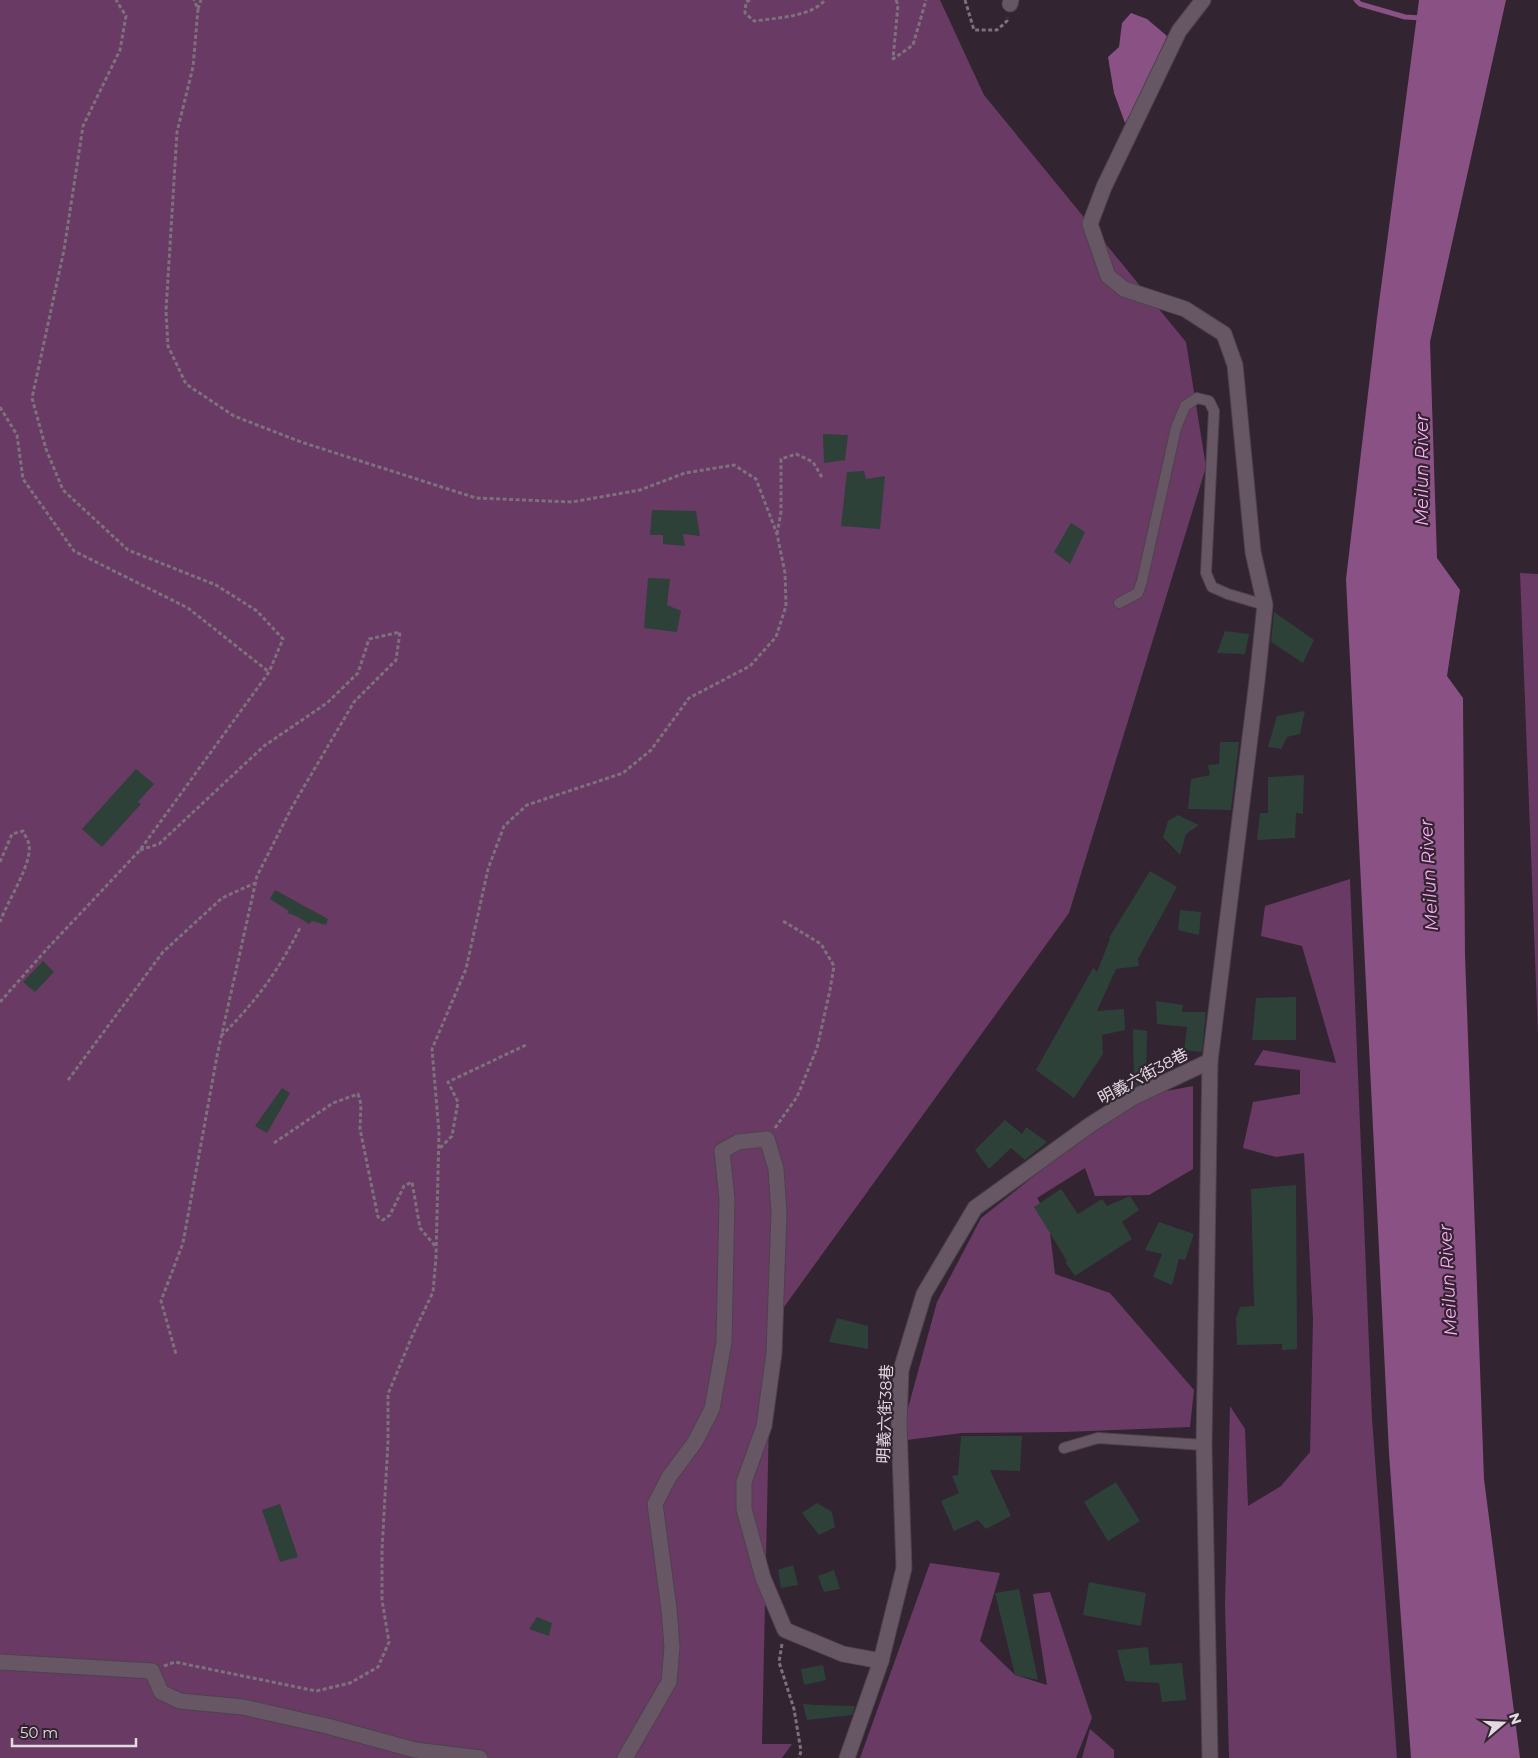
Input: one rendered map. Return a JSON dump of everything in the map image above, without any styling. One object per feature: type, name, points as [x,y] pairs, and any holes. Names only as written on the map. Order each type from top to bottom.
[{"type":"street","points":[[1203,0],[1179,31],[1104,187],[1090,224],[1108,276],[1124,289],[1185,309],[1224,334],[1235,365],[1253,552],[1265,604],[1258,681],[1210,1061],[1204,1445],[1210,1758]]},
{"type":"street","name":"明義六街38巷","points":[[847,1758],[882,1661],[904,1568],[899,1425],[901,1370],[924,1294],[975,1208],[1090,1124],[1134,1097],[1210,1061]]},
{"type":"street","points":[[625,1758],[669,1682],[672,1647],[669,1609],[655,1504],[669,1477],[695,1442],[712,1409],[724,1342],[727,1199],[722,1151],[738,1142],[767,1139],[776,1169],[779,1213],[774,1354],[764,1426],[744,1482],[744,1509],[763,1578],[785,1630],[843,1654],[882,1661]]},
{"type":"street","points":[[0,1662],[152,1671],[161,1692],[180,1701],[243,1707],[327,1726],[415,1750],[480,1758]]},
{"type":"lane","points":[[1119,603],[1138,593],[1176,428],[1185,406],[1197,398],[1209,401],[1214,411],[1206,573],[1212,587],[1228,594],[1265,604]]},
{"type":"lane","points":[[1064,1448],[1098,1438],[1204,1445]]},
{"type":"path","points":[[0,1002],[140,850],[269,672],[283,639],[257,611],[216,585],[128,550],[63,490],[46,449],[32,398],[64,250],[83,126],[120,50],[126,16],[116,0]]},
{"type":"path","points":[[194,0],[198,9]]},
{"type":"path","points":[[152,1671],[175,1662],[316,1690],[350,1684],[378,1667],[389,1642],[382,1600],[388,1394],[412,1334],[433,1292],[439,1149],[432,1049],[466,969],[488,869],[504,826],[527,805],[623,773],[651,750],[689,698],[750,666],[776,637],[786,606],[785,573],[777,534],[756,479],[734,465],[685,474],[640,490],[572,502],[476,498],[301,442],[234,416],[186,384],[168,346],[166,311],[177,132],[194,67],[198,9],[201,0]]},
{"type":"path","points":[[750,0],[746,2],[746,12],[754,21],[796,15],[821,5],[825,0]]},
{"type":"path","points":[[896,0],[898,5],[893,59],[913,44],[926,0]]},
{"type":"path","points":[[965,0],[974,30],[997,30],[1007,21],[1011,2]]},
{"type":"path","points":[[0,407],[18,435],[23,479],[74,551],[188,608],[269,672]]},
{"type":"path","points":[[777,534],[781,512],[781,458],[796,454],[813,462],[823,479]]},
{"type":"path","points":[[140,850],[160,844],[264,746],[327,703],[358,672],[369,639],[400,632],[396,660],[354,702],[292,807],[257,876],[221,1036],[183,1243],[160,1301],[176,1354]]},
{"type":"path","points":[[0,862],[12,834],[24,831],[29,846],[28,863],[6,905],[0,922]]},
{"type":"path","points":[[68,1080],[163,952],[222,898],[256,882]]},
{"type":"path","points":[[767,1139],[797,1097],[816,1048],[834,966],[821,944],[783,920]]},
{"type":"path","points":[[221,1036],[246,1013],[269,982],[300,928]]},
{"type":"path","points":[[439,1149],[452,1136],[458,1102],[448,1082],[528,1044]]},
{"type":"path","points":[[274,1143],[333,1103],[358,1094],[361,1104],[360,1129],[378,1217],[383,1220],[390,1215],[404,1186],[412,1182],[420,1228],[436,1247]]},
{"type":"path","points":[[785,1630],[779,1662],[794,1709],[801,1750],[799,1758]]},
{"type":"shaded area","points":[[0,0],[940,0],[984,95],[1186,342],[1206,467],[1069,913],[771,1325],[762,1744],[792,1744],[782,1758],[0,1758]]},
{"type":"shaded area","points":[[1520,573],[1538,574],[1538,1035]]},
{"type":"shaded area","points":[[1350,879],[1372,1418],[1397,1758],[1229,1758],[1225,1604],[1230,1406],[1245,1429],[1248,1506],[1281,1486],[1310,1452],[1313,1319],[1304,1153],[1276,1157],[1243,1148],[1253,1102],[1300,1094],[1300,1070],[1254,1065],[1263,1050],[1336,1063],[1302,946],[1261,936],[1265,906]]},
{"type":"shaded area","points":[[1193,1086],[1193,1169],[1149,1195],[1095,1196],[1085,1168],[1037,1198],[1048,1216],[1055,1274],[1110,1293],[1194,1390],[1190,1427],[1065,1432],[962,1433],[899,1441],[937,1302],[981,1218],[1134,1097]]},
{"type":"shaded area","points":[[930,1563],[1000,1573],[980,1641],[1015,1675],[1047,1685],[1033,1594],[1050,1592],[1092,1718],[1076,1758],[860,1758]]},
{"type":"shaded area","points":[[1090,1729],[1114,1750],[1114,1758],[1082,1758]]},
{"type":"water","name":"Meilun River","points":[[1419,0],[1506,0],[1430,342],[1437,558],[1460,590],[1447,676],[1463,698],[1465,955],[1484,1479],[1520,1758],[1411,1758],[1389,1453],[1346,579],[1377,318]]},
{"type":"water","points":[[1131,13],[1147,19],[1167,36],[1140,99],[1125,123],[1114,93],[1108,57],[1119,47],[1122,23]]},
{"type":"building","points":[[823,434],[848,435],[845,460],[824,463]]},
{"type":"building","points":[[864,471],[866,479],[885,476],[880,529],[841,526],[847,472]]},
{"type":"building","points":[[652,510],[696,511],[700,536],[683,534],[685,546],[663,544],[663,535],[650,535]]},
{"type":"building","points":[[1071,523],[1085,532],[1070,564],[1054,552]]},
{"type":"building","points":[[648,578],[670,579],[667,605],[681,611],[677,632],[644,628]]},
{"type":"building","points":[[1274,612],[1314,640],[1303,663],[1271,642]]},
{"type":"building","points":[[1225,631],[1249,634],[1245,654],[1217,653]]},
{"type":"building","points":[[1305,711],[1300,734],[1287,737],[1281,749],[1268,747],[1277,716]]},
{"type":"building","points":[[1220,742],[1239,742],[1231,810],[1188,809],[1191,779],[1210,775],[1208,765],[1219,764]]},
{"type":"building","points":[[136,769],[154,784],[138,802],[141,804],[102,847],[82,829]]},
{"type":"building","points":[[1304,775],[1303,814],[1296,813],[1295,838],[1257,840],[1260,813],[1268,813],[1268,777]]},
{"type":"building","points":[[1178,815],[1199,825],[1186,834],[1180,855],[1163,837],[1168,821]]},
{"type":"building","points":[[1150,871],[1177,887],[1138,959],[1139,966],[1116,969],[1097,1011],[1124,1009],[1125,1030],[1102,1035],[1103,1054],[1074,1098],[1036,1070],[1093,968],[1097,972],[1109,938]]},
{"type":"building","points":[[275,890],[328,919],[326,925],[312,921],[309,924],[287,913],[289,911],[270,899]]},
{"type":"building","points":[[1180,910],[1201,912],[1199,935],[1178,930]]},
{"type":"building","points":[[43,961],[54,972],[35,992],[23,982]]},
{"type":"building","points":[[1296,997],[1296,1040],[1252,1040],[1256,998]]},
{"type":"building","points":[[1156,1001],[1183,1005],[1182,1012],[1206,1012],[1202,1052],[1184,1050],[1187,1027],[1157,1024]]},
{"type":"building","points":[[1133,1029],[1147,1031],[1146,1081],[1134,1087]]},
{"type":"building","points":[[282,1088],[290,1093],[267,1133],[255,1126]]},
{"type":"building","points":[[1005,1120],[1022,1134],[1026,1127],[1047,1142],[1025,1160],[1011,1148],[989,1169],[975,1150]]},
{"type":"building","points":[[1296,1185],[1297,1349],[1282,1350],[1282,1344],[1237,1345],[1236,1318],[1240,1307],[1254,1306],[1251,1189]]},
{"type":"building","points":[[1061,1189],[1078,1214],[1102,1199],[1107,1206],[1130,1196],[1139,1210],[1122,1222],[1132,1239],[1075,1276],[1034,1207]]},
{"type":"building","points":[[1159,1222],[1194,1234],[1185,1260],[1179,1259],[1172,1285],[1153,1277],[1162,1254],[1145,1250]]},
{"type":"building","points":[[837,1318],[868,1326],[868,1349],[829,1342]]},
{"type":"building","points":[[961,1436],[1022,1436],[1020,1471],[990,1470],[1011,1516],[986,1529],[978,1520],[954,1531],[941,1501],[959,1493],[952,1476],[958,1475]]},
{"type":"building","points":[[1116,1482],[1140,1521],[1108,1541],[1084,1502]]},
{"type":"building","points":[[817,1503],[832,1512],[835,1527],[819,1535],[802,1513]]},
{"type":"building","points":[[280,1504],[298,1557],[280,1562],[262,1510]]},
{"type":"building","points":[[793,1565],[798,1585],[781,1588],[778,1570]]},
{"type":"building","points":[[834,1570],[840,1589],[824,1592],[818,1576]]},
{"type":"building","points":[[1089,1582],[1146,1593],[1141,1626],[1083,1615]]},
{"type":"building","points":[[1019,1589],[1038,1680],[1015,1675],[995,1593]]},
{"type":"building","points":[[537,1617],[552,1623],[549,1636],[529,1629]]},
{"type":"building","points":[[1148,1647],[1150,1665],[1182,1663],[1186,1700],[1162,1702],[1159,1683],[1125,1681],[1117,1650]]},
{"type":"building","points":[[823,1665],[826,1680],[804,1685],[801,1669]]},
{"type":"building","points":[[803,1704],[855,1706],[852,1715],[807,1720]]},
{"type":"waterway","points":[[1356,0],[1360,4],[1405,17],[1422,18]]}]
